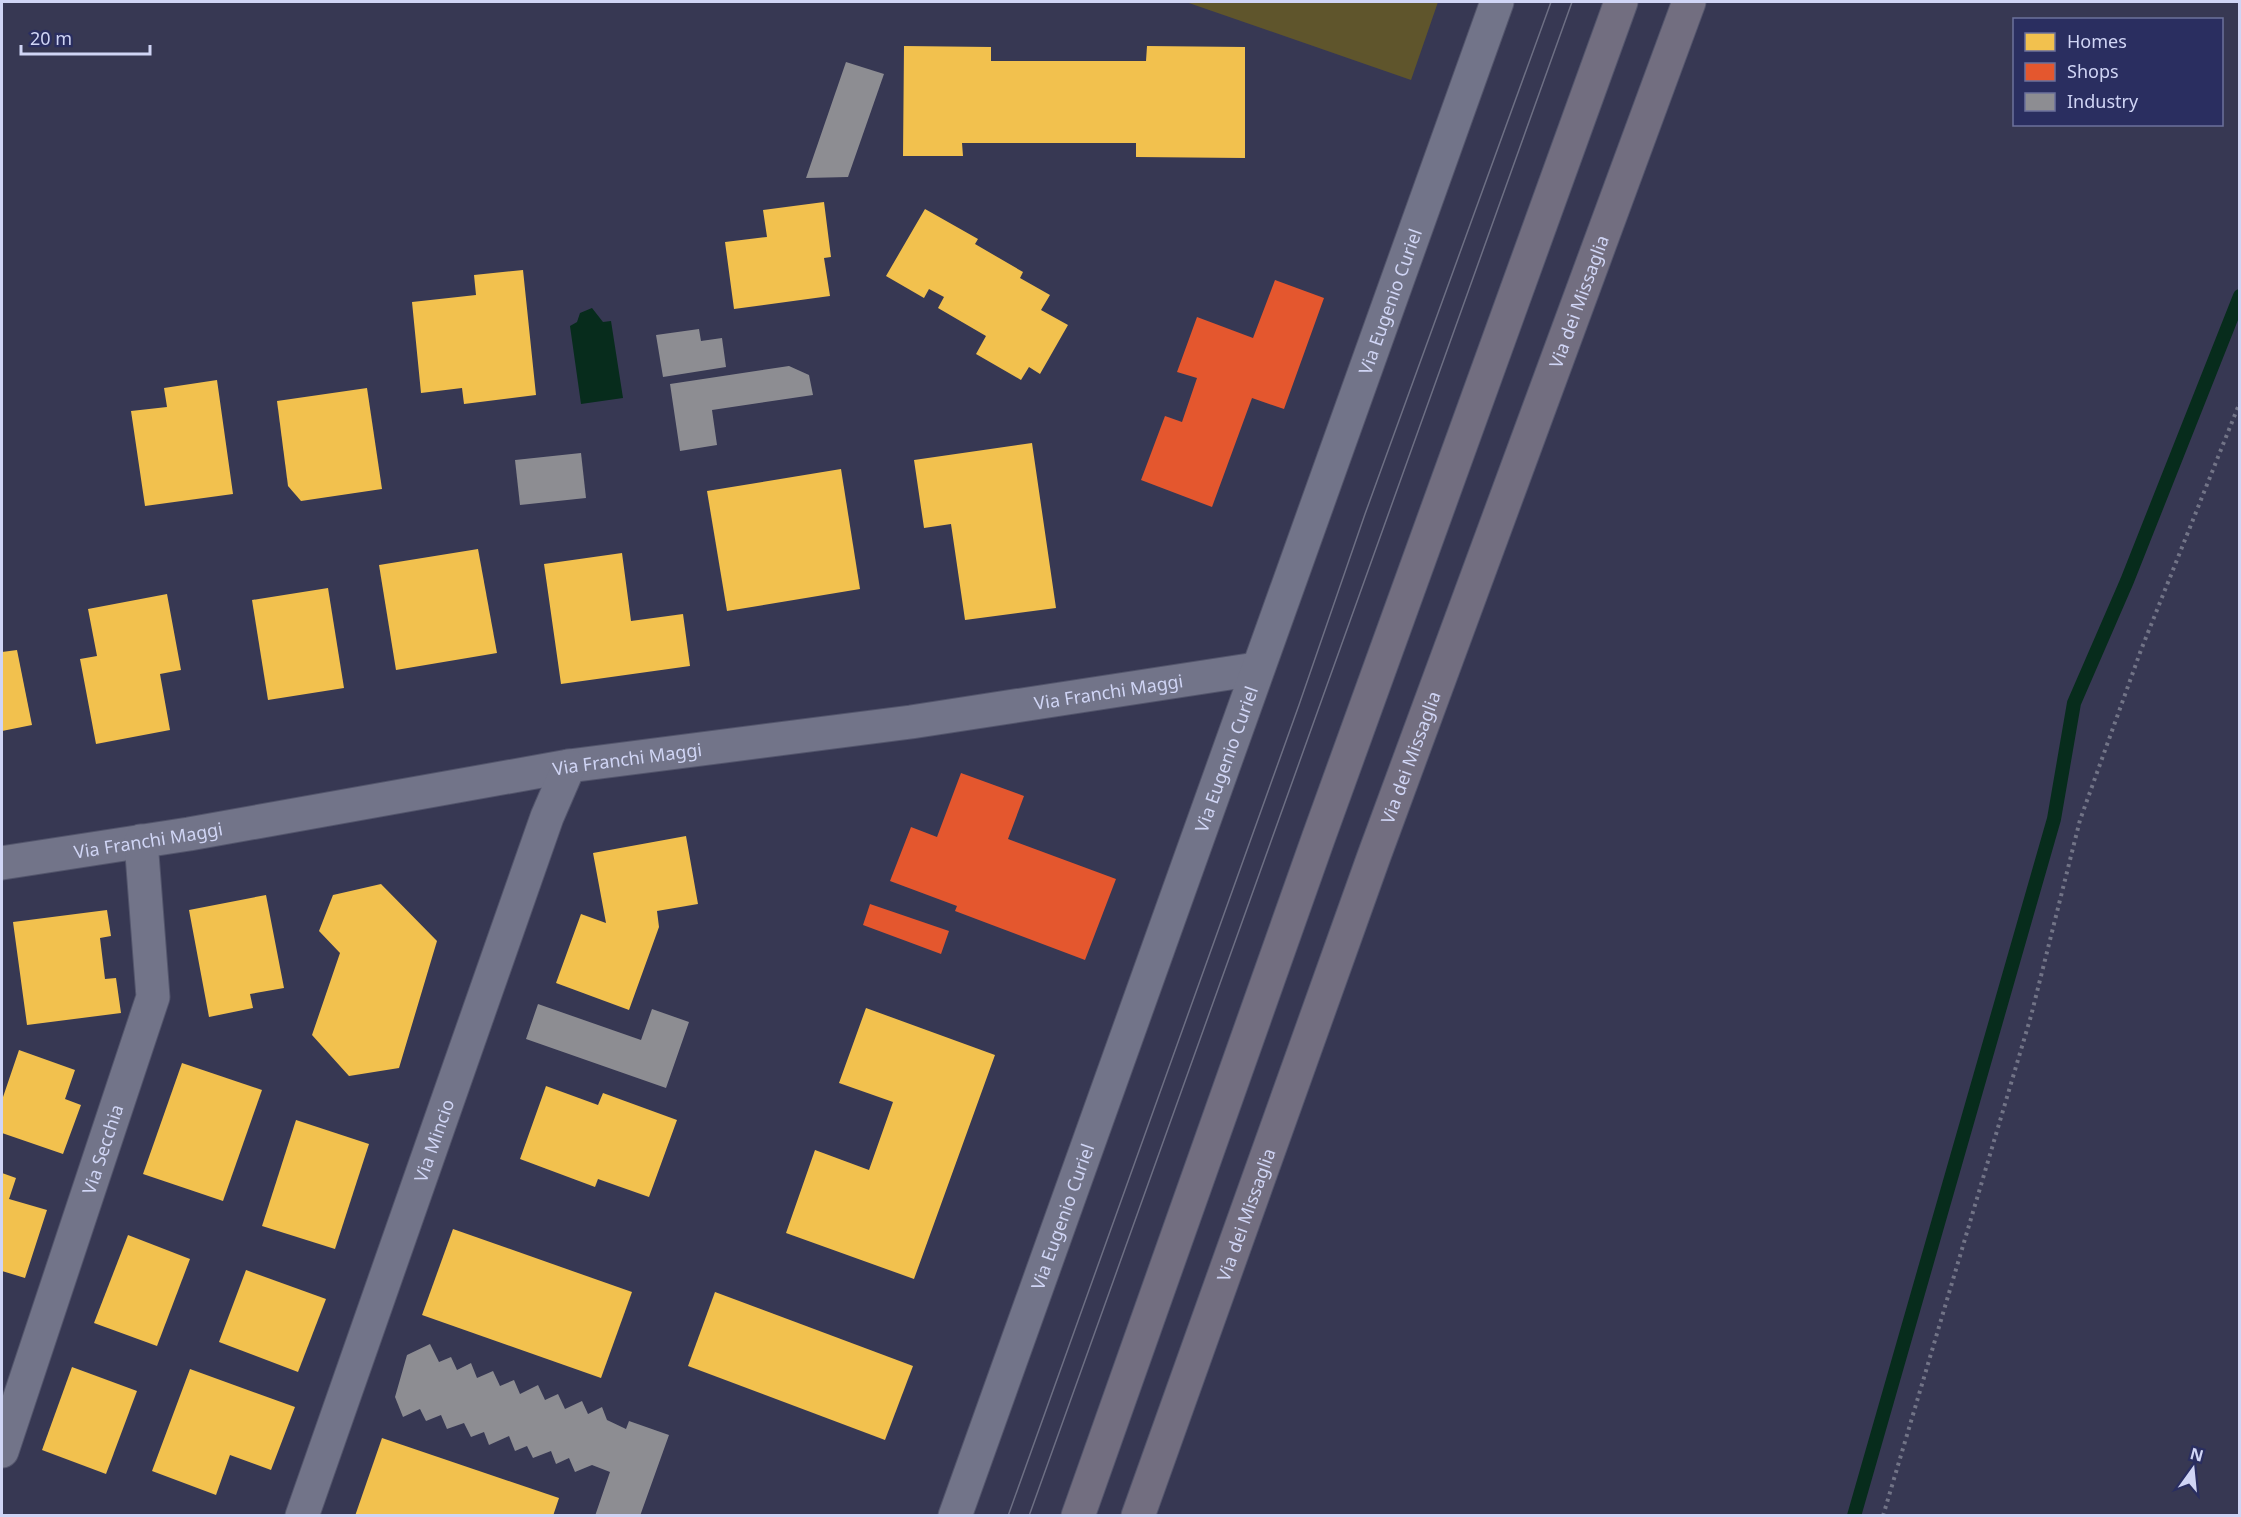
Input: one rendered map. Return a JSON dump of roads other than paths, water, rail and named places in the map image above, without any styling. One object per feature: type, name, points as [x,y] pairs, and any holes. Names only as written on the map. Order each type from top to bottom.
[{"type":"main road","points":[[1078,1515],[1318,839],[1621,2]]},
{"type":"main road","name":"Via dei Missaglia","points":[[1138,1515],[1374,856],[1689,2]]},
{"type":"street","name":"Via Eugenio Curiel","points":[[955,1515],[1497,2]]},
{"type":"street","name":"Via Franchi Maggi","points":[[2,863],[514,778],[569,766],[911,722],[1257,669]]},
{"type":"street","name":"Via Mincio","points":[[302,1515],[547,817],[569,766]]},
{"type":"street","name":"Via Secchia","points":[[2,1451],[153,997],[141,841]]},
{"type":"waterway","points":[[1854,1516],[2054,819],[2074,703],[2127,581],[2240,296]]},
{"type":"tram line","points":[[1008,1516],[1299,705],[1365,514],[1551,2]]},
{"type":"tram line","points":[[1029,1516],[1572,2]]}]
